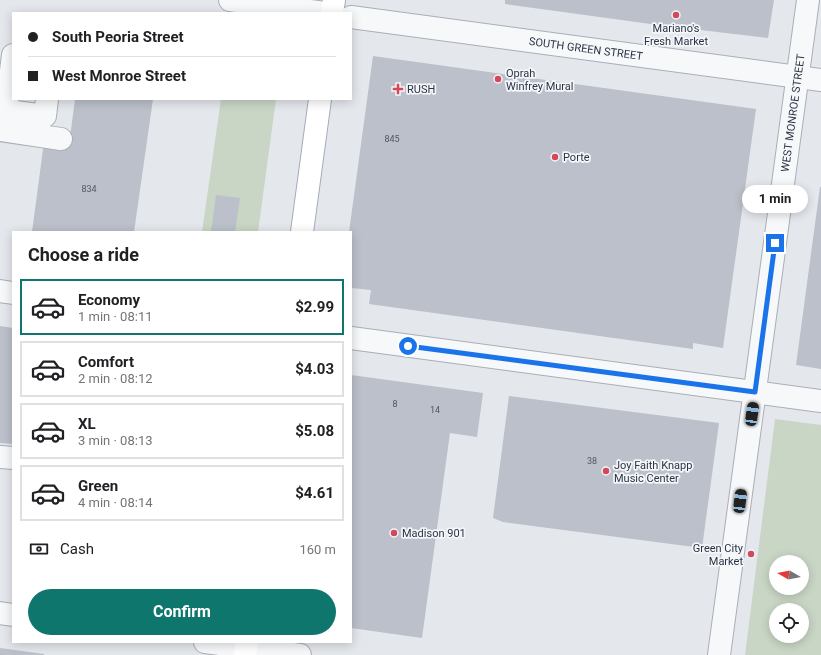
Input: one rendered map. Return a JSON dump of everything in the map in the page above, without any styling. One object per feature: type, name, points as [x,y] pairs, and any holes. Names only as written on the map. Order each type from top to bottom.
[{"type":"main road","points":[[332,12],[334,0]]},
{"type":"main road","points":[[302,231],[320,100]]},
{"type":"street","points":[[230,0],[318,12]]},
{"type":"street","name":"WEST MONROE STREET","points":[[719,655],[808,0]]},
{"type":"street","name":"SOUTH GREEN STREET","points":[[352,16],[821,80]]},
{"type":"street","points":[[2,117],[12,61]]},
{"type":"street","points":[[2,117],[45,116],[47,100]]},
{"type":"street","points":[[2,117],[61,139]]},
{"type":"street","points":[[0,292],[12,293]]},
{"type":"street","points":[[352,338],[821,401]]},
{"type":"street","points":[[0,457],[12,458]]},
{"type":"street","points":[[0,614],[12,615]]},
{"type":"street","points":[[212,643],[300,655]]},
{"type":"green space","points":[[221,100],[276,100],[258,231],[202,231]]},
{"type":"green space","points":[[775,419],[821,425],[821,655],[745,655]]},
{"type":"building","name":"Mariano's Fresh Market","points":[[505,0],[774,0],[768,38],[658,25],[505,4]]},
{"type":"building","name":"Porte","points":[[373,56],[756,109],[723,348],[693,343],[693,349],[369,304],[371,290],[352,288],[352,231],[349,231]]},
{"type":"building","points":[[75,100],[153,100],[134,231],[32,231],[44,142],[69,145]]},
{"type":"building","points":[[821,187],[821,369],[796,365]]},
{"type":"building","points":[[216,195],[240,198],[235,231],[211,231]]},
{"type":"building","points":[[0,326],[12,328],[12,444],[0,443]]},
{"type":"building","name":"Madison 901","points":[[352,375],[483,393],[477,437],[450,433],[422,638],[352,628]]},
{"type":"building","name":"Joy Faith Knapp Music Center","points":[[509,396],[719,423],[702,548],[503,522],[493,518]]},
{"type":"building","points":[[0,648],[44,654],[44,655],[0,655]]},
{"type":"place","name":"Mariano's Fresh Market","points":[[676,15]]},
{"type":"place","name":"Oprah Winfrey Mural","points":[[498,79]]},
{"type":"place","name":"RUSH","points":[[398,89]]},
{"type":"place","name":"Porte","points":[[555,157]]},
{"type":"place","name":"Joy Faith Knapp Music Center","points":[[606,471]]},
{"type":"place","name":"Madison 901","points":[[394,533]]},
{"type":"place","name":"Green City Market","points":[[751,554]]},
{"type":"route","points":[[408,346],[755,392],[775,243]]}]
